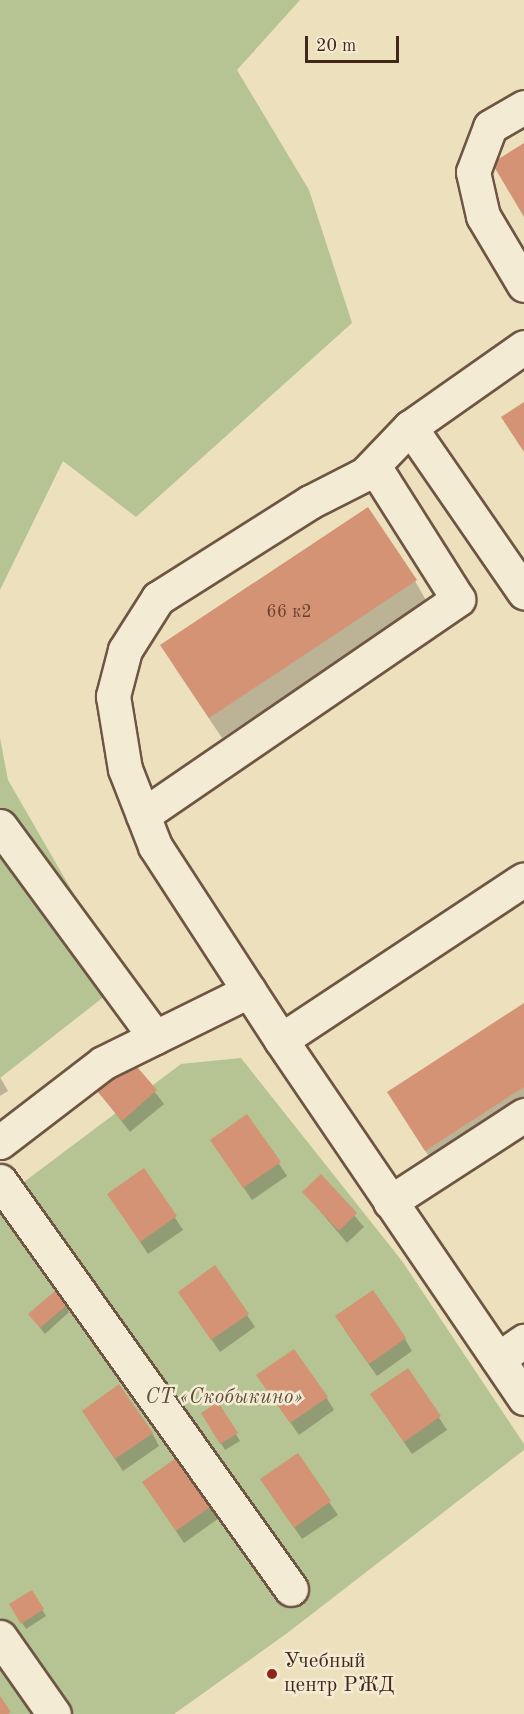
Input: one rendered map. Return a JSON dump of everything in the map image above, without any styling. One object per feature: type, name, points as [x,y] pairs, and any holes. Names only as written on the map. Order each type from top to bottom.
[{"type":"street","points":[[524,107],[490,127],[473,172],[483,216],[524,285]]},
{"type":"street","points":[[524,347],[410,427],[374,466],[158,598],[125,650],[113,696],[125,769],[155,846],[390,1202],[511,1350],[524,1398]]},
{"type":"street","points":[[410,427],[524,592]]},
{"type":"street","points":[[143,815],[458,599],[374,466]]},
{"type":"street","points":[[0,826],[155,1037]]},
{"type":"street","points":[[281,1040],[524,879]]},
{"type":"street","points":[[0,1142],[103,1063],[249,991]]},
{"type":"street","points":[[390,1202],[524,1115]]},
{"type":"street","points":[[0,1180],[291,1589]]},
{"type":"street","points":[[0,1638],[54,1714]]},
{"type":"green space","points":[[0,0],[300,0],[237,70],[309,190],[352,323],[136,517],[63,461],[0,590]]},
{"type":"green space","points":[[0,738],[8,780],[124,981],[0,1078]]},
{"type":"green space","name":"СТ «Скобыкино»","points":[[241,1058],[402,1261],[524,1444],[524,1450],[286,1634],[174,1714],[0,1714],[0,1200],[181,1064]]},
{"type":"building","points":[[524,143],[524,217],[492,163]]},
{"type":"building","points":[[524,402],[524,452],[501,417]]},
{"type":"building","points":[[368,507],[417,580],[209,718],[160,645]]},
{"type":"building","points":[[524,1003],[524,1087],[425,1151],[387,1092]]},
{"type":"building","points":[[132,1061],[157,1090],[122,1121],[97,1091]]},
{"type":"building","points":[[247,1114],[281,1162],[243,1188],[210,1140]]},
{"type":"building","points":[[144,1168],[177,1216],[140,1242],[107,1194]]},
{"type":"building","points":[[321,1174],[357,1213],[339,1231],[302,1192]]},
{"type":"building","points":[[215,1265],[249,1314],[211,1340],[178,1292]]},
{"type":"building","points":[[373,1290],[406,1338],[369,1364],[335,1316]]},
{"type":"building","points":[[55,1291],[67,1305],[40,1328],[28,1314]]},
{"type":"building","points":[[294,1349],[328,1397],[290,1423],[256,1375]]},
{"type":"building","points":[[408,1368],[441,1416],[404,1442],[370,1394]]},
{"type":"building","points":[[119,1384],[153,1433],[115,1459],[82,1411]]},
{"type":"building","points":[[218,1402],[238,1433],[220,1444],[201,1413]]},
{"type":"building","points":[[298,1453],[331,1501],[294,1528],[260,1479]]},
{"type":"building","points":[[179,1456],[213,1505],[176,1531],[142,1482]]},
{"type":"building","points":[[32,1590],[44,1609],[21,1624],[9,1604]]},
{"type":"building","points":[[0,1696],[11,1712],[8,1714],[0,1714]]},
{"type":"place","name":"Учебный центр РЖД","points":[[272,1674]]}]
